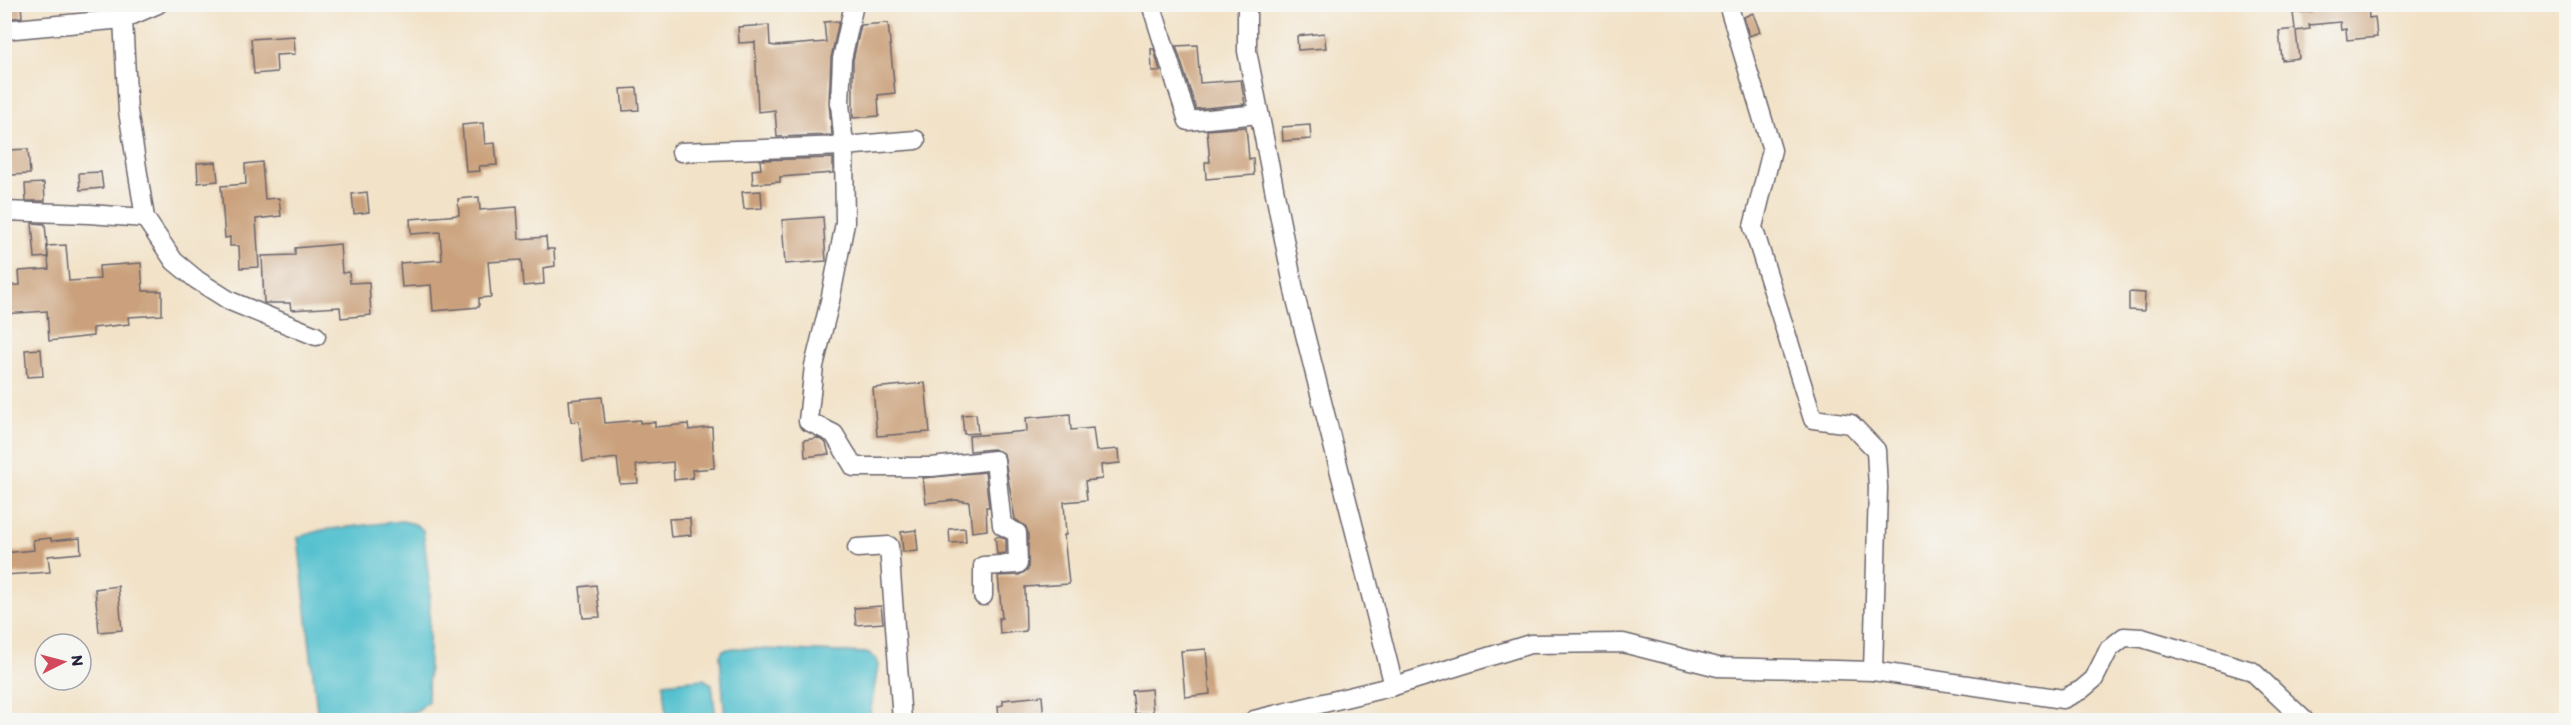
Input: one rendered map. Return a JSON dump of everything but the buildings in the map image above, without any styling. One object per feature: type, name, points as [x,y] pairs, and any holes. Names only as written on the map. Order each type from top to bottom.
[{"type":"street","points":[[4,30],[123,19],[158,4]]},
{"type":"street","points":[[854,4],[842,59],[840,103],[844,147],[844,223],[830,301],[814,366],[808,421],[834,434],[854,467],[932,467],[995,460],[1002,525],[1017,533],[1018,564],[983,566],[983,596]]},
{"type":"street","points":[[1151,4],[1188,120],[1259,114]]},
{"type":"street","points":[[1246,4],[1247,51],[1295,295],[1394,686]]},
{"type":"street","points":[[1728,4],[1772,150],[1753,227],[1813,419],[1851,424],[1875,450],[1878,488],[1873,670]]},
{"type":"street","points":[[123,19],[128,111],[145,218],[174,261],[197,280],[230,301],[316,336]]},
{"type":"street","points":[[681,152],[792,146],[844,147],[916,140]]},
{"type":"street","points":[[4,212],[145,218]]},
{"type":"street","points":[[858,548],[889,546],[902,720]]},
{"type":"street","points":[[1254,720],[1394,686],[1530,644],[1623,643],[1718,667],[1873,670],[2063,699],[2081,690],[2094,679],[2109,649],[2124,637],[2142,638],[2252,671],[2304,720]]},
{"type":"water","points":[[402,521],[415,524],[423,530],[430,589],[428,701],[417,711],[351,720],[318,720],[298,537],[322,530]]},
{"type":"water","points":[[734,648],[869,653],[877,660],[878,666],[869,720],[725,720],[720,656],[723,650]]},
{"type":"water","points":[[703,679],[712,684],[716,720],[667,720],[664,683]]}]
